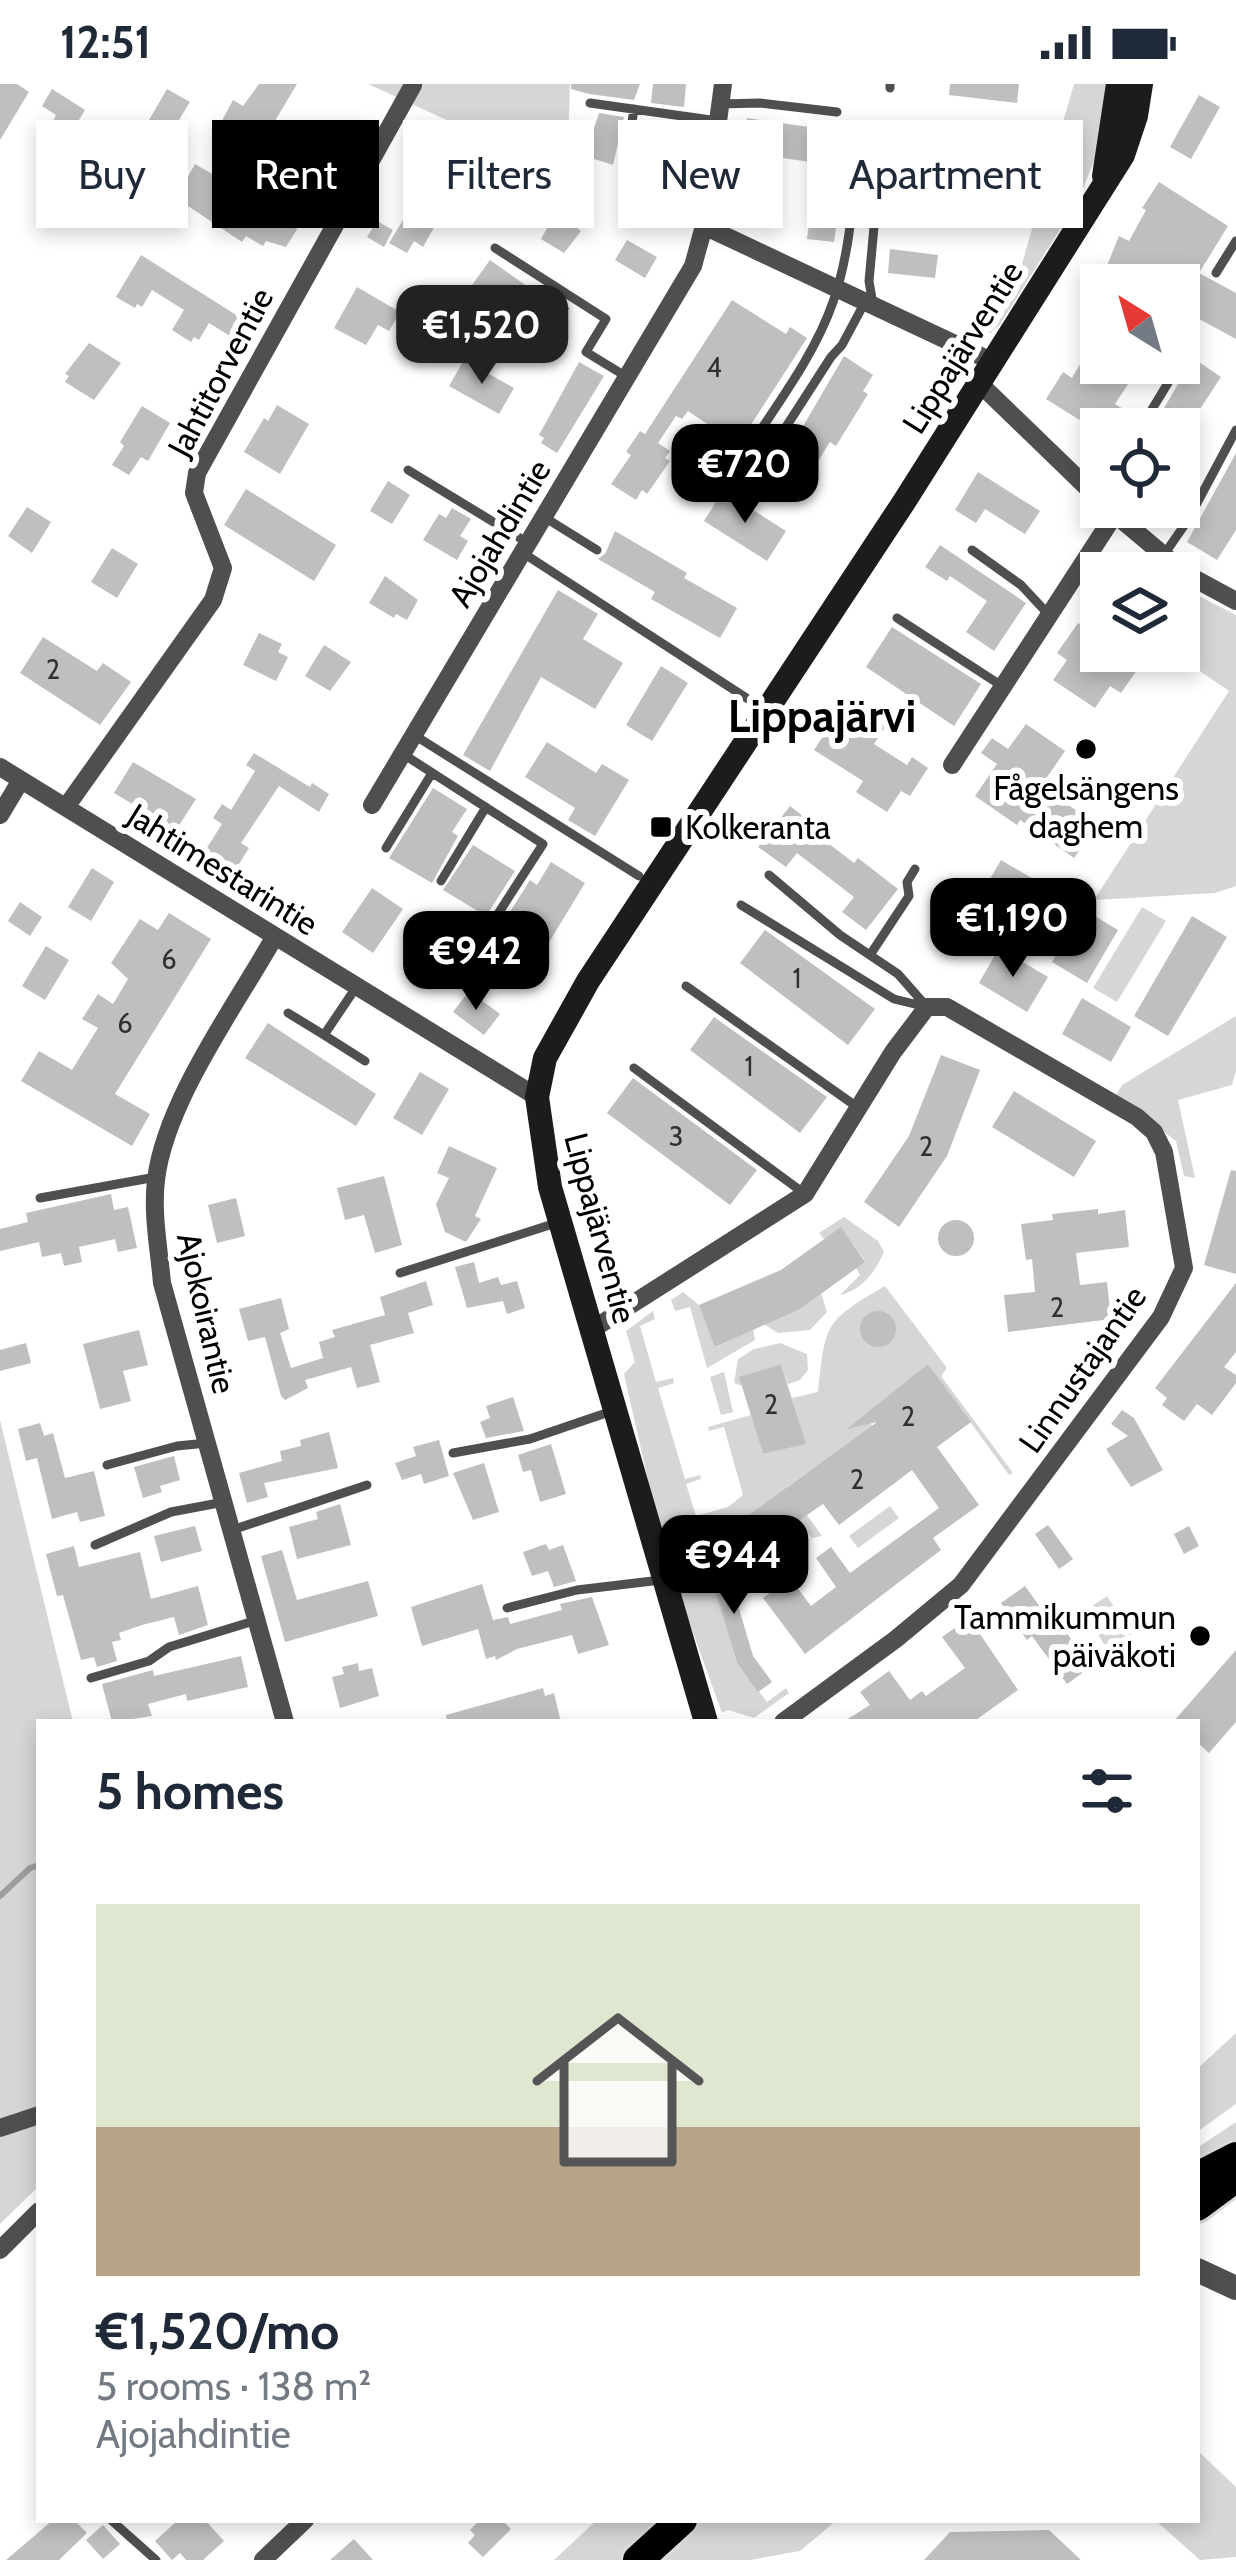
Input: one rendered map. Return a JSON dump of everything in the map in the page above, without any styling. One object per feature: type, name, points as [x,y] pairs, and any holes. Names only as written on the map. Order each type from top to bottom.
[{"type":"main road","name":"Lippajärventie","points":[[1104,181],[1118,84]]},
{"type":"main road","name":"Lippajärventie","points":[[705,1719],[550,1187],[537,1097],[545,1058],[559,1027],[904,502],[1123,154],[1141,84]]},
{"type":"main road","points":[[1200,2175],[1236,2157]]},
{"type":"main road","points":[[1200,2204],[1236,2177]]},
{"type":"main road","points":[[638,2560],[679,2523]]},
{"type":"street","name":"Jahtitorventie","points":[[66,807],[213,601],[223,568],[194,493],[197,473],[413,85]]},
{"type":"street","name":"Ajojahdintie","points":[[372,805],[693,266],[703,228]]},
{"type":"street","points":[[708,228],[869,303],[984,372],[1080,475]]},
{"type":"street","points":[[952,765],[1048,614],[1091,528]]},
{"type":"street","points":[[1133,528],[1159,552]]},
{"type":"street","points":[[1200,579],[1236,601]]},
{"type":"street","name":"Jahtimestarintie","points":[[0,767],[537,1097]]},
{"type":"street","points":[[0,815],[21,780]]},
{"type":"street","name":"Ajokoirantie","points":[[275,936],[174,1112],[156,1177],[155,1218],[163,1283],[284,1719]]},
{"type":"street","points":[[593,1329],[806,1194],[892,1052],[927,1006]]},
{"type":"street","name":"Linnustajantie","points":[[787,1719],[896,1640],[980,1564],[1161,1317],[1184,1268],[1170,1174],[1154,1132],[1137,1117],[947,1007],[927,1006]]},
{"type":"street","points":[[0,2128],[36,2116]]},
{"type":"street","points":[[0,2250],[36,2215]]},
{"type":"street","points":[[1200,2271],[1236,2288]]},
{"type":"street","points":[[263,2560],[302,2523]]},
{"type":"lane","points":[[590,103],[634,109],[760,103],[837,112]]},
{"type":"lane","points":[[632,120],[634,109]]},
{"type":"lane","points":[[738,465],[816,339],[837,289],[850,228]]},
{"type":"lane","points":[[762,464],[869,303],[874,228]]},
{"type":"lane","points":[[1216,273],[1236,242]]},
{"type":"lane","points":[[495,248],[606,320],[586,352],[627,377]]},
{"type":"lane","points":[[1166,552],[1189,520],[1236,430]]},
{"type":"lane","points":[[408,470],[748,699]]},
{"type":"lane","points":[[544,517],[597,550]]},
{"type":"lane","points":[[972,550],[1022,585],[1048,614]]},
{"type":"lane","points":[[897,618],[1003,686]]},
{"type":"lane","points":[[414,735],[639,876]]},
{"type":"lane","points":[[403,754],[543,844],[494,920]]},
{"type":"lane","points":[[386,848],[432,772]]},
{"type":"lane","points":[[442,881],[486,807]]},
{"type":"lane","points":[[870,955],[909,896],[907,882],[915,869]]},
{"type":"lane","points":[[769,875],[840,935],[898,974],[927,1006]]},
{"type":"lane","points":[[741,905],[894,999],[927,1006]]},
{"type":"lane","points":[[324,1035],[357,986]]},
{"type":"lane","points":[[686,986],[860,1109]]},
{"type":"lane","points":[[287,1013],[365,1061]]},
{"type":"lane","points":[[634,1069],[806,1194]]},
{"type":"lane","points":[[40,1198],[156,1177]]},
{"type":"lane","points":[[400,1273],[561,1221]]},
{"type":"lane","points":[[453,1453],[530,1439],[615,1410]]},
{"type":"lane","points":[[106,1465],[177,1445],[207,1443]]},
{"type":"lane","points":[[232,1530],[367,1485]]},
{"type":"lane","points":[[95,1545],[171,1512],[224,1502]]},
{"type":"lane","points":[[507,1608],[577,1590],[662,1580]]},
{"type":"lane","points":[[91,1678],[257,1620]]},
{"type":"lane","points":[[114,2523],[156,2560]]},
{"type":"shaded area","points":[[368,84],[570,84],[569,120],[447,120]]},
{"type":"shaded area","points":[[1074,84],[1111,84],[1098,151],[1083,188],[1083,120],[1064,120]]},
{"type":"shaded area","points":[[1032,228],[1061,228],[999,326],[971,337],[985,307],[1021,267]]},
{"type":"shaded area","points":[[1200,597],[1236,615],[1236,886],[1215,893],[1094,900],[1229,691],[1200,671]]},
{"type":"shaded area","points":[[1046,883],[1067,895],[1033,952],[1013,940]]},
{"type":"shaded area","points":[[1142,907],[1166,921],[1117,1002],[1093,988]]},
{"type":"shaded area","points":[[1236,1016],[1232,1085],[1178,1100],[1195,1178],[1184,1176],[1176,1141],[1116,1095],[1122,1085]]},
{"type":"shaded area","points":[[844,1217],[878,1241],[884,1252],[867,1279],[840,1295],[860,1275],[856,1268],[865,1261],[841,1228],[824,1239],[819,1233]]},
{"type":"shaded area","points":[[885,1286],[947,1368],[941,1376],[1013,1473],[1009,1475],[928,1364],[865,1416],[899,1461],[882,1470],[857,1437],[787,1487],[822,1536],[812,1538],[771,1500],[744,1519],[750,1528],[703,1546],[737,1663],[767,1702],[786,1688],[789,1693],[754,1718],[728,1710],[722,1713],[665,1555],[624,1374],[635,1362],[626,1331],[653,1311],[655,1319],[640,1326],[656,1382],[673,1378],[674,1383],[658,1388],[685,1479],[700,1475],[701,1479],[686,1484],[696,1516],[728,1507],[743,1495],[724,1427],[709,1431],[708,1427],[751,1415],[763,1454],[805,1444],[792,1398],[818,1392],[831,1327],[849,1308]],"holes":[[[878,1311],[892,1318],[893,1339],[878,1347],[863,1338],[862,1324],[869,1314]]]},
{"type":"shaded area","points":[[683,1292],[699,1305],[716,1347],[753,1329],[755,1340],[707,1368],[690,1307],[675,1311],[671,1300]]},
{"type":"shaded area","points":[[821,1293],[827,1312],[810,1330],[778,1333],[764,1324]]},
{"type":"shaded area","points":[[780,1343],[807,1354],[808,1370],[800,1380],[788,1384],[781,1364],[740,1377],[742,1386],[734,1383],[738,1359],[754,1349]]},
{"type":"shaded area","points":[[724,1372],[733,1412],[721,1415],[710,1377]]},
{"type":"shaded area","points":[[0,1420],[72,1719],[36,1719],[36,2189],[0,2224]]},
{"type":"shaded area","points":[[890,1506],[899,1518],[858,1548],[849,1536]]},
{"type":"shaded area","points":[[1107,1596],[1132,1635],[1108,1650],[1083,1612]]},
{"type":"shaded area","points":[[1236,2033],[1236,2104],[1200,2130],[1200,2066]]},
{"type":"shaded area","points":[[1236,2122],[1236,2142],[1200,2164],[1200,2146]]},
{"type":"shaded area","points":[[1200,2453],[1236,2487],[1236,2557],[1200,2560],[1158,2523],[1200,2523]]},
{"type":"shaded area","points":[[594,2523],[662,2523],[621,2560],[554,2560]]},
{"type":"shaded area","points":[[698,2523],[833,2523],[800,2551],[750,2560],[657,2560]]},
{"type":"building","points":[[0,84],[17,84],[29,92],[0,140]]},
{"type":"building","points":[[259,84],[297,84],[276,120],[222,120],[233,100],[243,106]]},
{"type":"building","points":[[571,84],[640,84],[634,100],[589,94],[571,89]]},
{"type":"building","points":[[653,84],[686,84],[684,107],[651,103]]},
{"type":"building","points":[[950,84],[1019,84],[1017,103],[949,95]]},
{"type":"building","points":[[52,89],[85,110],[79,120],[54,120],[56,115],[42,106]]},
{"type":"building","points":[[167,89],[190,102],[179,120],[149,120]]},
{"type":"building","points":[[1199,95],[1220,107],[1191,159],[1170,147]]},
{"type":"building","points":[[599,113],[624,117],[618,120],[613,165],[594,159]]},
{"type":"building","points":[[783,123],[807,127],[807,162],[783,158]]},
{"type":"building","points":[[195,164],[212,174],[212,222],[188,206],[188,177]]},
{"type":"building","points":[[1159,182],[1228,226],[1200,271],[1200,264],[1108,264],[1119,236],[1129,241],[1146,210],[1142,208]]},
{"type":"building","points":[[403,220],[403,228],[434,228],[423,247],[414,241],[407,253],[389,243]]},
{"type":"building","points":[[379,222],[393,230],[384,247],[367,237],[373,228],[379,228]]},
{"type":"building","points":[[221,228],[298,228],[286,247],[266,241],[263,246],[246,236],[242,242]]},
{"type":"building","points":[[547,228],[581,231],[564,253],[541,239]]},
{"type":"building","points":[[808,228],[836,228],[834,242],[807,239]]},
{"type":"building","points":[[627,240],[657,257],[645,278],[615,260]]},
{"type":"building","points":[[890,249],[938,255],[935,278],[888,273]]},
{"type":"building","points":[[141,255],[249,323],[238,341],[209,323],[199,340],[194,337],[191,342],[172,330],[184,310],[152,290],[142,307],[116,297]]},
{"type":"building","points":[[490,260],[531,289],[543,289],[570,308],[546,342],[467,292]]},
{"type":"building","points":[[1200,274],[1236,293],[1236,339],[1200,319]]},
{"type":"building","points":[[357,287],[400,312],[389,331],[378,325],[366,345],[334,328]]},
{"type":"building","points":[[732,300],[786,334],[790,327],[807,338],[723,468],[709,459],[719,444],[711,439],[716,430],[688,411],[682,419],[676,416],[658,443],[670,451],[665,458],[670,461],[647,494],[642,490],[636,500],[611,484],[631,455],[626,452],[640,431],[645,434]]},
{"type":"building","points":[[89,343],[121,363],[94,400],[65,382],[69,376],[65,374]]},
{"type":"building","points":[[844,356],[873,375],[863,391],[868,394],[836,446],[830,442],[795,498],[763,479],[798,425],[802,428]]},
{"type":"building","points":[[464,360],[514,388],[499,414],[449,386]]},
{"type":"building","points":[[579,362],[604,376],[557,453],[541,443],[544,438],[539,435]]},
{"type":"building","points":[[1200,363],[1221,377],[1200,409],[1164,408],[1178,384],[1200,384]]},
{"type":"building","points":[[1080,364],[1080,384],[1128,384],[1115,404],[1122,408],[1080,408],[1080,420],[1046,399],[1063,372],[1072,378]]},
{"type":"building","points":[[277,405],[309,424],[280,474],[244,452]]},
{"type":"building","points":[[142,406],[170,423],[148,461],[141,457],[129,475],[112,465]]},
{"type":"building","points":[[1236,453],[1236,530],[1217,560],[1187,542],[1195,528],[1200,528],[1200,518]]},
{"type":"building","points":[[978,472],[1040,511],[1025,534],[985,509],[976,523],[955,510]]},
{"type":"building","points":[[388,481],[410,495],[392,524],[370,511]]},
{"type":"building","points":[[246,489],[336,545],[314,581],[224,525]]},
{"type":"building","points":[[723,491],[786,531],[767,561],[704,521]]},
{"type":"building","points":[[27,507],[51,522],[32,553],[8,536]]},
{"type":"building","points":[[452,508],[471,519],[460,536],[468,541],[457,560],[423,540],[439,514],[446,518]]},
{"type":"building","points":[[615,531],[737,608],[720,638],[651,599],[655,592],[598,559]]},
{"type":"building","points":[[940,545],[1026,603],[994,651],[966,632],[987,601],[950,576],[947,581],[925,567]]},
{"type":"building","points":[[112,548],[138,564],[117,598],[91,582]]},
{"type":"building","points":[[385,576],[418,600],[407,620],[369,603]]},
{"type":"building","points":[[558,590],[598,614],[583,639],[623,663],[595,709],[541,677],[490,771],[463,755]]},
{"type":"building","points":[[1078,623],[1080,672],[1136,672],[1121,693],[1110,686],[1095,708],[1053,680],[1067,660],[1057,653]]},
{"type":"building","points":[[892,627],[981,684],[954,726],[866,667]]},
{"type":"building","points":[[259,633],[282,644],[278,652],[288,657],[276,681],[243,665]]},
{"type":"building","points":[[43,637],[97,671],[103,663],[131,682],[100,725],[20,673]]},
{"type":"building","points":[[324,645],[351,662],[330,691],[305,676]]},
{"type":"building","points":[[661,666],[688,683],[652,741],[626,725]]},
{"type":"building","points":[[841,708],[865,723],[870,716],[886,726],[874,744],[907,765],[912,757],[928,768],[910,796],[901,791],[887,812],[856,792],[863,781],[814,750]]},
{"type":"building","points":[[1026,724],[1065,751],[1041,786],[1097,825],[1074,858],[975,796],[997,764],[981,753],[992,738],[1008,749]]},
{"type":"building","points":[[547,742],[596,773],[602,764],[629,780],[595,836],[568,820],[575,808],[525,777]]},
{"type":"building","points":[[254,753],[329,794],[319,812],[279,786],[241,843],[249,848],[229,880],[210,868],[215,861],[203,854],[222,824],[213,818],[222,804],[231,810],[255,771],[246,765]]},
{"type":"building","points":[[133,762],[196,799],[176,830],[114,793]]},
{"type":"building","points":[[433,788],[467,809],[452,832],[458,836],[432,883],[389,858]]},
{"type":"building","points":[[790,806],[828,836],[824,840],[854,863],[858,858],[898,889],[866,930],[842,912],[854,897],[797,853],[786,867],[758,847]]},
{"type":"building","points":[[473,845],[515,871],[486,916],[443,890]]},
{"type":"building","points":[[1001,860],[1035,880],[1004,933],[970,913]]},
{"type":"building","points":[[551,862],[585,883],[542,954],[501,926],[530,880],[537,885]]},
{"type":"building","points":[[92,868],[114,882],[91,921],[68,907]]},
{"type":"building","points":[[372,888],[403,909],[373,953],[342,932]]},
{"type":"building","points":[[20,902],[42,917],[30,936],[8,921]]},
{"type":"building","points":[[1083,909],[1118,930],[1087,983],[1052,962]]},
{"type":"building","points":[[169,913],[211,939],[115,1094],[150,1114],[132,1146],[21,1081],[39,1051],[72,1070],[98,1028],[82,1019],[98,994],[113,1004],[128,979],[111,963],[140,919],[158,930]]},
{"type":"building","points":[[1192,916],[1227,937],[1168,1036],[1134,1016]]},
{"type":"building","points":[[765,930],[875,1009],[848,1045],[740,963]]},
{"type":"building","points":[[46,946],[69,960],[45,1000],[22,986]]},
{"type":"building","points":[[999,948],[1048,977],[1027,1012],[979,983]]},
{"type":"building","points":[[469,991],[500,1014],[484,1035],[453,1012]]},
{"type":"building","points":[[1082,998],[1131,1027],[1111,1062],[1062,1034]]},
{"type":"building","points":[[714,1017],[827,1097],[800,1133],[690,1050]]},
{"type":"building","points":[[268,1023],[376,1094],[356,1126],[245,1058]]},
{"type":"building","points":[[941,1055],[980,1070],[947,1156],[899,1227],[864,1202],[909,1136]]},
{"type":"building","points":[[420,1072],[449,1089],[422,1135],[393,1118]]},
{"type":"building","points":[[633,1078],[757,1170],[730,1205],[607,1113]]},
{"type":"building","points":[[1014,1091],[1096,1141],[1074,1177],[992,1127]]},
{"type":"building","points":[[449,1146],[497,1168],[475,1216],[481,1219],[466,1242],[445,1232],[436,1204],[449,1178],[437,1173]]},
{"type":"building","points":[[1231,1170],[1236,1171],[1236,1274],[1204,1265]]},
{"type":"building","points":[[384,1176],[402,1245],[375,1253],[364,1215],[345,1220],[337,1188]]},
{"type":"building","points":[[111,1194],[114,1210],[128,1207],[137,1248],[118,1252],[115,1239],[79,1247],[82,1262],[64,1266],[61,1253],[42,1257],[39,1242],[0,1251],[0,1229],[28,1222],[26,1213]]},
{"type":"building","points":[[236,1198],[245,1236],[217,1243],[208,1205]]},
{"type":"building","points":[[1098,1209],[1098,1214],[1125,1210],[1129,1247],[1076,1253],[1080,1285],[1107,1282],[1111,1319],[1008,1332],[1004,1295],[1035,1292],[1032,1259],[1026,1260],[1021,1224],[1053,1220],[1052,1214]]},
{"type":"building","points":[[956,1220],[969,1225],[974,1238],[969,1251],[956,1256],[943,1251],[938,1238],[943,1225]]},
{"type":"building","points":[[841,1227],[865,1262],[800,1309],[715,1347],[699,1305],[781,1270]]},
{"type":"building","points":[[474,1262],[479,1283],[498,1277],[501,1285],[517,1281],[525,1308],[507,1314],[503,1301],[467,1308],[455,1267]]},
{"type":"building","points":[[426,1281],[433,1305],[408,1313],[414,1333],[370,1345],[380,1382],[357,1388],[351,1367],[305,1380],[308,1388],[285,1400],[265,1337],[248,1341],[239,1309],[281,1298],[289,1329],[280,1333],[291,1368],[323,1358],[319,1342],[335,1337],[332,1330],[385,1315],[380,1297]]},
{"type":"building","points":[[1236,1283],[1236,1352],[1224,1367],[1236,1375],[1236,1383],[1212,1415],[1197,1404],[1184,1421],[1162,1405],[1167,1398],[1155,1388]]},
{"type":"building","points":[[878,1311],[891,1316],[896,1329],[891,1342],[878,1347],[865,1342],[860,1329],[865,1316]]},
{"type":"building","points":[[139,1330],[148,1365],[123,1371],[131,1401],[100,1409],[83,1344]]},
{"type":"building","points":[[26,1343],[31,1363],[0,1371],[0,1350]]},
{"type":"building","points":[[781,1364],[806,1444],[763,1454],[739,1377]]},
{"type":"building","points":[[928,1364],[971,1422],[937,1447],[979,1505],[933,1538],[941,1550],[805,1654],[763,1598],[790,1578],[811,1606],[836,1587],[816,1558],[831,1547],[850,1573],[939,1508],[912,1470],[839,1525],[823,1504],[791,1526],[808,1551],[780,1571],[746,1524],[746,1517],[877,1422],[847,1429]]},
{"type":"building","points":[[513,1397],[524,1431],[486,1438],[480,1422],[490,1418],[486,1406]]},
{"type":"building","points":[[1122,1410],[1134,1418],[1163,1470],[1131,1487],[1106,1449],[1128,1436],[1111,1424]]},
{"type":"building","points":[[40,1423],[44,1436],[53,1433],[65,1478],[94,1471],[105,1516],[80,1522],[77,1512],[52,1519],[37,1458],[26,1461],[18,1429]]},
{"type":"building","points":[[329,1432],[338,1468],[264,1483],[268,1497],[247,1503],[239,1473],[282,1461],[280,1451]]},
{"type":"building","points":[[439,1440],[449,1476],[424,1484],[421,1474],[402,1480],[395,1463],[416,1456],[413,1447]]},
{"type":"building","points":[[551,1444],[566,1494],[540,1502],[531,1470],[523,1472],[518,1455]]},
{"type":"building","points":[[174,1456],[180,1480],[143,1498],[134,1467]]},
{"type":"building","points":[[484,1463],[499,1512],[473,1520],[453,1473]]},
{"type":"building","points":[[340,1504],[351,1545],[297,1559],[289,1527],[318,1519],[316,1512]]},
{"type":"building","points":[[1048,1525],[1073,1559],[1059,1569],[1035,1534]]},
{"type":"building","points":[[195,1526],[202,1551],[161,1562],[154,1536]]},
{"type":"building","points":[[1189,1526],[1199,1546],[1184,1554],[1174,1534]]},
{"type":"building","points":[[719,1541],[753,1656],[772,1682],[758,1692],[737,1663],[702,1546]]},
{"type":"building","points":[[546,1544],[549,1550],[563,1545],[576,1581],[554,1587],[548,1571],[532,1576],[523,1552]]},
{"type":"building","points":[[74,1546],[79,1567],[140,1552],[151,1599],[198,1586],[208,1625],[179,1635],[174,1617],[142,1625],[119,1633],[121,1640],[112,1642],[117,1661],[97,1667],[94,1657],[81,1660],[46,1554]]},
{"type":"building","points":[[282,1550],[297,1600],[368,1581],[378,1616],[285,1642],[261,1556]]},
{"type":"building","points":[[482,1584],[493,1620],[508,1617],[510,1624],[592,1597],[609,1645],[578,1654],[572,1635],[517,1649],[496,1660],[495,1656],[486,1659],[478,1629],[422,1646],[411,1607]]},
{"type":"building","points":[[1025,1586],[1091,1667],[1067,1684],[1001,1603]]},
{"type":"building","points":[[969,1618],[1018,1690],[977,1719],[848,1719],[870,1705],[860,1692],[889,1671],[910,1700],[922,1691],[926,1696],[965,1668],[942,1637]]},
{"type":"building","points":[[1236,1650],[1236,1722],[1209,1753],[1200,1745],[1200,1719],[1176,1719]]},
{"type":"building","points":[[241,1656],[248,1687],[187,1701],[186,1694],[148,1704],[152,1716],[111,1719],[102,1684],[153,1670],[154,1676]]},
{"type":"building","points":[[358,1663],[359,1671],[372,1668],[379,1696],[340,1708],[332,1677],[344,1674],[342,1667]]},
{"type":"building","points":[[543,1688],[545,1696],[554,1693],[560,1719],[447,1719],[446,1715]]},
{"type":"building","points":[[49,2523],[77,2523],[87,2533],[59,2560],[6,2560]]},
{"type":"building","points":[[175,2523],[208,2523],[224,2541],[203,2560],[186,2560],[180,2553],[172,2560],[155,2541]]},
{"type":"building","points":[[477,2523],[505,2523],[511,2529],[483,2557],[468,2543],[475,2535],[470,2530]]},
{"type":"building","points":[[103,2525],[120,2544],[103,2559],[86,2540]]},
{"type":"building","points":[[1049,2530],[1081,2560],[924,2560],[950,2532]]},
{"type":"building","points":[[354,2539],[373,2560],[330,2560]]},
{"type":"waterway","points":[[0,1896],[36,1866]]},
{"type":"place","name":"Fågelsängens daghem","points":[[1086,749]]},
{"type":"place","name":"Kolkeranta","points":[[661,827]]},
{"type":"place","name":"Tammikummun päiväkoti","points":[[1200,1636]]},
{"type":"district","name":"Lippajärvi","points":[[822,716]]}]
